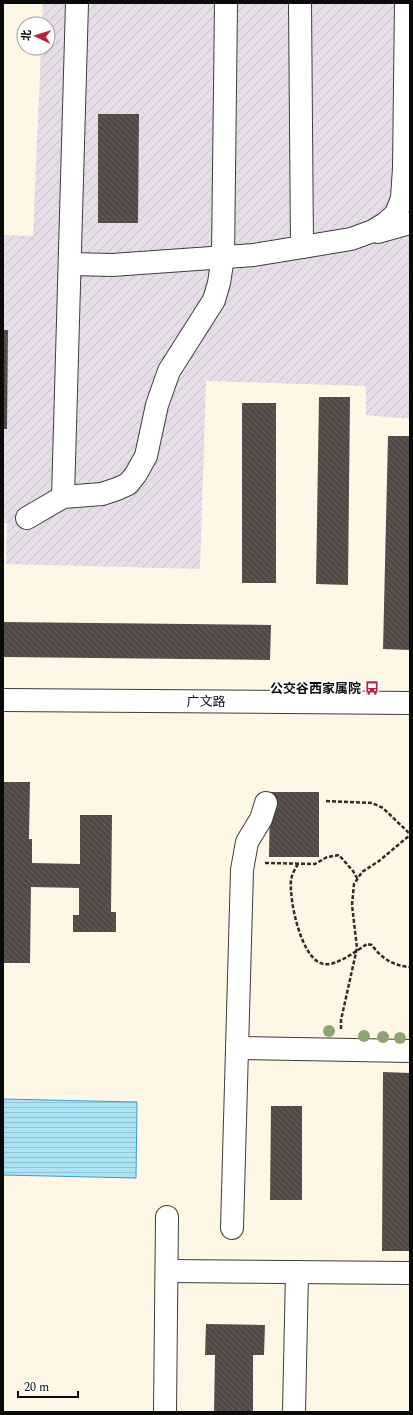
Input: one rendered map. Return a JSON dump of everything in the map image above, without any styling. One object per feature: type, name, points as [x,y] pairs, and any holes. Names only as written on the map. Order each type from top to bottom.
[{"type":"street","points":[[63,498],[76,3]]},
{"type":"street","points":[[27,518],[63,498],[102,494],[128,484],[136,474],[146,456],[157,405],[168,371],[214,300],[219,283],[223,257],[226,3]]},
{"type":"street","points":[[300,3],[302,247]]},
{"type":"street","points":[[351,239],[373,231],[386,223],[396,214],[402,198],[404,168],[406,3]]},
{"type":"street","points":[[70,264],[112,265],[223,257],[351,239],[410,223]]},
{"type":"street","name":"广文路","points":[[3,700],[410,703]]},
{"type":"street","points":[[232,1228],[242,870],[247,842],[261,820],[266,803]]},
{"type":"street","points":[[237,1048],[410,1051]]},
{"type":"street","points":[[165,1412],[167,1217]]},
{"type":"street","points":[[167,1271],[410,1273]]},
{"type":"street","points":[[294,1412],[297,1272]]},
{"type":"path","points":[[326,801],[372,803],[382,808],[410,834],[379,861],[362,872],[357,878],[352,890],[352,905],[357,948],[341,1020],[343,1040],[352,1050]]},
{"type":"path","points":[[242,870],[247,864],[254,863],[315,864],[327,857],[339,855],[357,878]]},
{"type":"path","points":[[298,864],[292,879],[292,910],[302,938],[311,956],[319,962],[330,964],[346,958],[357,948],[367,944],[372,945],[378,955],[389,962],[402,967],[410,967]]},
{"type":"shaded area","points":[[43,3],[410,3],[410,419],[366,415],[366,386],[206,381],[200,569],[6,564],[7,523],[3,523],[3,235],[33,236],[41,56],[56,56],[56,16],[42,16]]},
{"type":"water","points":[[3,1099],[137,1102],[136,1178],[3,1175]]},
{"type":"building","points":[[98,114],[139,114],[138,223],[98,223]]},
{"type":"building","points":[[3,330],[8,330],[7,429],[3,429]]},
{"type":"building","points":[[319,397],[350,397],[348,585],[316,584]]},
{"type":"building","points":[[242,403],[276,403],[276,583],[242,583]]},
{"type":"building","points":[[388,436],[410,436],[410,650],[383,649]]},
{"type":"building","points":[[3,622],[271,625],[270,660],[3,657]]},
{"type":"building","points":[[3,782],[30,782],[29,839],[32,839],[32,863],[80,864],[80,815],[112,815],[111,912],[116,912],[116,932],[73,932],[73,915],[79,915],[79,888],[31,887],[30,963],[3,963]]},
{"type":"building","points":[[270,792],[319,792],[319,857],[269,857]]},
{"type":"building","points":[[383,1072],[410,1073],[410,1251],[382,1251]]},
{"type":"building","points":[[271,1106],[302,1106],[302,1200],[270,1200]]},
{"type":"building","points":[[206,1324],[265,1325],[264,1355],[253,1355],[253,1412],[214,1412],[215,1355],[205,1355]]},
{"type":"place","name":"公交谷西家属院","points":[[372,688]]}]
